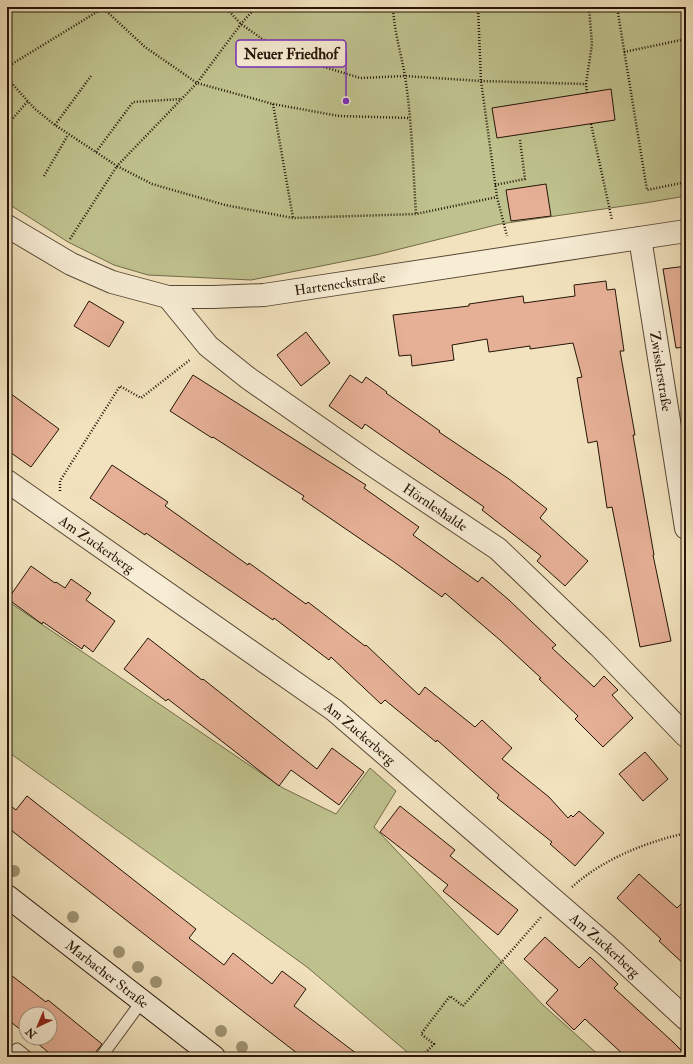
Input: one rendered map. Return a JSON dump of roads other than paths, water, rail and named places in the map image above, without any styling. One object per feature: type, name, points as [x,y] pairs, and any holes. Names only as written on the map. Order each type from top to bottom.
[{"type":"street","name":"Harteneckstraße","points":[[7,226],[71,264],[112,282],[168,297],[264,295],[686,231]]},
{"type":"street","name":"Zwisslerstraße","points":[[640,238],[686,528]]},
{"type":"street","name":"Hörnleshalde","points":[[168,297],[208,346],[248,378],[498,549],[599,646],[686,736]]},
{"type":"street","name":"Am Zuckerberg","points":[[7,481],[334,710],[606,945],[686,1019]]},
{"type":"street","name":"Marbacher Straße","points":[[7,896],[209,1055]]},
{"type":"lane","points":[[101,1057],[142,1001]]},
{"type":"lane","points":[[17,1048],[27,1057]]},
{"type":"place","name":"Neuer Friedhof","points":[[346,101]]}]
